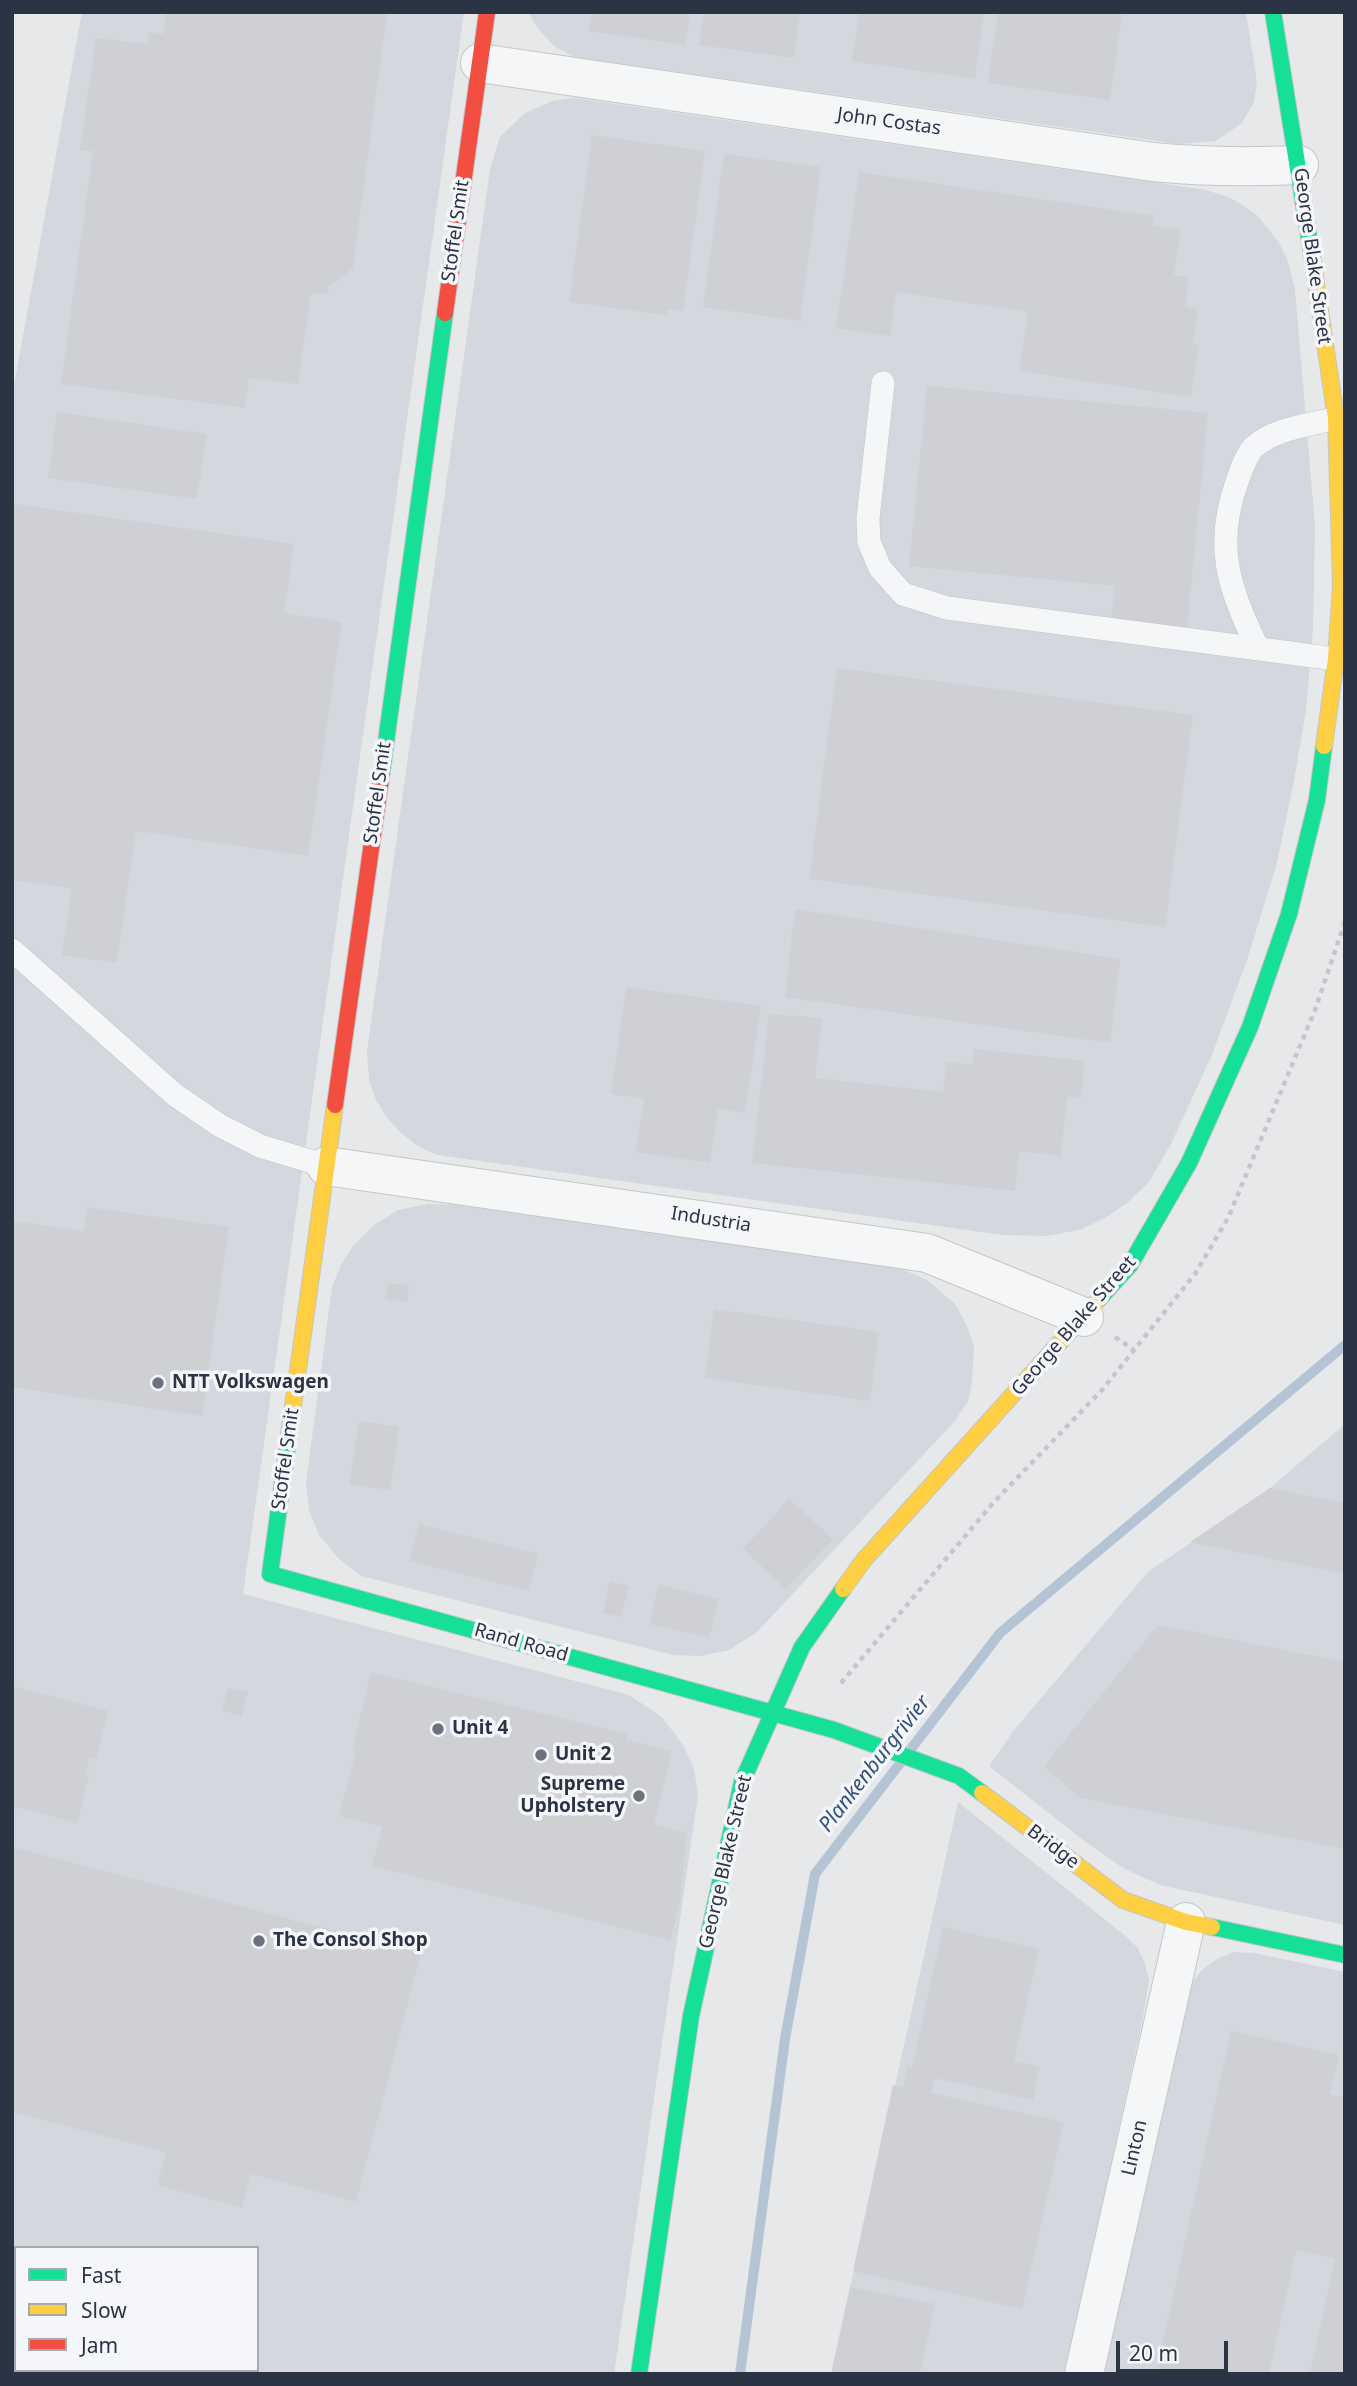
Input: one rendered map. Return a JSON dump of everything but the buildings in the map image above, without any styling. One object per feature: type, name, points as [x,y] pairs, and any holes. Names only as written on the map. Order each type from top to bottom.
[{"type":"street","name":"Stoffel Smit","points":[[270,1574],[487,12]]},
{"type":"street","name":"George Blake Street","points":[[639,2374],[691,2016],[742,1782],[772,1713],[802,1647],[863,1561],[1130,1265],[1189,1163],[1250,1027],[1289,914],[1317,800],[1336,659],[1341,585],[1336,418],[1299,165],[1273,12]]},
{"type":"street","name":"John Costas","points":[[480,63],[1153,162],[1193,166],[1299,165]]},
{"type":"street","name":"Industria","points":[[326,1166],[927,1253],[1084,1317]]},
{"type":"street","name":"Rand Road","points":[[270,1574],[772,1713]]},
{"type":"street","name":"Bridge","points":[[772,1713],[834,1730],[959,1776],[1123,1900],[1186,1922],[1345,1955]]},
{"type":"street","name":"Linton","points":[[1084,2374],[1186,1922]]},
{"type":"lane","points":[[883,383],[868,518],[869,542],[880,568],[904,594],[947,608],[1336,659]]},
{"type":"lane","points":[[1258,649],[1236,603],[1228,576],[1225,545],[1229,502],[1253,447],[1272,435],[1336,418]]},
{"type":"lane","points":[[12,950],[175,1095],[219,1125],[260,1146],[326,1166]]},
{"type":"shaded area","points":[[82,12],[464,12],[243,1594],[629,1695],[662,1717],[683,1745],[694,1769],[698,1795],[614,2374],[12,2374],[12,396]]},
{"type":"shaded area","points":[[528,12],[1246,12],[1257,82],[1254,102],[1242,123],[1216,141],[1179,144],[574,57],[554,46],[536,26]]},
{"type":"shaded area","points":[[574,98],[1206,190],[1231,198],[1257,215],[1278,241],[1288,261],[1295,289],[1315,527],[1313,628],[1306,710],[1276,867],[1247,960],[1212,1055],[1171,1144],[1149,1182],[1127,1203],[1105,1218],[1079,1230],[1046,1236],[1002,1235],[438,1155],[419,1147],[400,1132],[375,1098],[369,1080],[367,1051],[490,169],[500,137],[525,113],[552,101]]},
{"type":"shaded area","points":[[428,1204],[455,1205],[897,1267],[927,1280],[955,1304],[967,1326],[974,1346],[968,1402],[954,1422],[757,1632],[729,1650],[701,1656],[673,1655],[361,1576],[339,1559],[319,1535],[309,1510],[306,1483],[332,1287],[353,1246],[373,1226],[398,1210]]},
{"type":"shaded area","points":[[1345,1424],[1345,1925],[1160,1885],[1123,1868],[1087,1843],[989,1766],[1014,1730],[1148,1572],[1270,1488]]},
{"type":"shaded area","points":[[958,1802],[1128,1938],[1137,1947],[1149,1980],[1065,2374],[831,2374]]},
{"type":"shaded area","points":[[1233,1952],[1254,1953],[1345,1972],[1345,2374],[1104,2374],[1186,1999],[1194,1980],[1202,1970]]},
{"type":"waterway","name":"Plankenburgrivier","points":[[740,2374],[785,2039],[815,1874],[1000,1633],[1345,1345]]},
{"type":"traffic: fast","points":[[1273,12],[1313,263]]},
{"type":"traffic: fast","points":[[382,771],[445,313]]},
{"type":"traffic: fast","points":[[1099,1299],[1130,1265],[1189,1163],[1250,1027],[1289,914],[1317,800],[1324,746]]},
{"type":"traffic: fast","points":[[291,1420],[270,1574],[834,1730],[959,1776],[982,1793]]},
{"type":"traffic: fast","points":[[639,2374],[691,2016],[742,1782],[802,1647],[843,1589]]},
{"type":"traffic: fast","points":[[1212,1927],[1345,1955]]},
{"type":"traffic: slow","points":[[1313,263],[1336,418],[1341,585],[1336,659],[1324,746]]},
{"type":"traffic: slow","points":[[291,1420],[335,1105]]},
{"type":"traffic: slow","points":[[843,1589],[863,1561],[1099,1299]]},
{"type":"traffic: slow","points":[[982,1793],[1123,1900],[1186,1922],[1212,1927]]},
{"type":"traffic: jam","points":[[445,313],[487,12]]},
{"type":"traffic: jam","points":[[335,1105],[382,771]]},
{"type":"place","name":"NTT Volkswagen","points":[[158,1383]]},
{"type":"place","name":"Unit 4","points":[[438,1729]]},
{"type":"place","name":"Unit 2","points":[[541,1755]]},
{"type":"place","name":"Supreme Upholstery","points":[[639,1796]]},
{"type":"place","name":"The Consol Shop","points":[[259,1941]]}]
